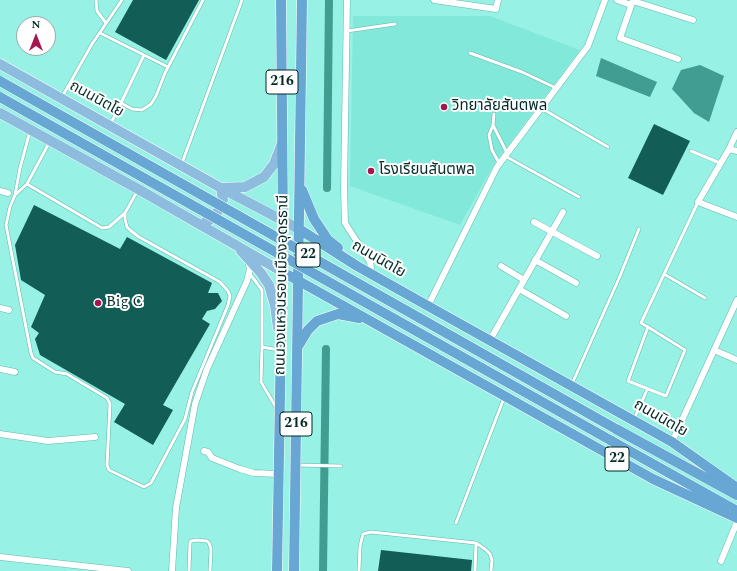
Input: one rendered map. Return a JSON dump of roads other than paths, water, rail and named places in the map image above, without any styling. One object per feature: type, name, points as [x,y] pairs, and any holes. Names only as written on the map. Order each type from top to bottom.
[{"type":"highway","name":"ถนนวงแหวนรอบเมืองอุดรธานี","points":[[277,571],[283,221],[281,0]]},
{"type":"highway","name":"ถนนวงแหวนรอบเมืองอุดรธานี","points":[[294,571],[302,0]]},
{"type":"highway","name":"ถนนนิตโย","points":[[0,82],[616,429],[737,495]]},
{"type":"highway","name":"22","points":[[0,97],[737,511]]},
{"type":"highway","points":[[300,183],[314,219],[328,240],[357,266]]},
{"type":"highway","name":"ถนนนิตโย","points":[[299,229],[357,266],[672,442],[737,488]]},
{"type":"highway","name":"22","points":[[281,271],[653,479],[737,518]]},
{"type":"highway","points":[[365,317],[353,305],[353,296],[360,282],[372,274]]},
{"type":"highway","points":[[297,348],[308,330],[317,321],[338,314],[365,317]]},
{"type":"main road","name":"ถนนนิตโย","points":[[0,64],[221,188],[299,229]]},
{"type":"main road","name":"22","points":[[0,113],[199,223],[281,271]]},
{"type":"main road","points":[[199,223],[210,220],[218,211],[223,200],[221,188],[245,187],[264,177],[274,164],[282,142]]},
{"type":"main road","points":[[235,244],[261,273],[272,291],[281,348]]},
{"type":"street","points":[[347,0],[344,189],[345,223],[370,262],[372,274]]},
{"type":"street","points":[[434,0],[496,9],[498,0]]},
{"type":"street","points":[[428,306],[499,163],[588,46],[605,0]]},
{"type":"street","points":[[617,0],[632,2],[693,20]]},
{"type":"street","points":[[632,2],[620,38],[678,59]]},
{"type":"street","points":[[737,132],[729,149],[698,202],[737,216]]},
{"type":"street","points":[[729,149],[737,151]]},
{"type":"street","points":[[0,191],[8,193]]},
{"type":"street","points":[[490,340],[563,212]]},
{"type":"street","points":[[534,222],[597,256]]},
{"type":"street","points":[[172,571],[176,508],[195,404],[207,369],[247,281],[250,269],[248,260]]},
{"type":"street","points":[[535,260],[576,284]]},
{"type":"street","points":[[501,266],[524,280]]},
{"type":"street","points":[[519,289],[566,316]]},
{"type":"street","points":[[672,442],[737,300]]},
{"type":"street","points":[[0,308],[9,310]]},
{"type":"street","points":[[714,350],[737,360]]},
{"type":"street","points":[[0,369],[15,372]]},
{"type":"street","points":[[0,434],[48,441],[95,437]]},
{"type":"street","points":[[204,451],[208,452],[212,458],[240,469],[254,473],[278,474]]},
{"type":"street","points":[[722,560],[737,522]]},
{"type":"street","points":[[0,557],[128,571]]},
{"type":"lane","points":[[96,0],[97,11],[106,23]]},
{"type":"lane","points":[[61,98],[106,23],[122,0]]},
{"type":"lane","points":[[121,103],[132,109],[142,110],[151,104],[168,67],[204,0]]},
{"type":"lane","points":[[182,165],[242,0]]},
{"type":"lane","points":[[347,31],[395,24]]},
{"type":"lane","points":[[100,33],[168,67]]},
{"type":"lane","points":[[470,53],[522,72],[556,88]]},
{"type":"lane","points":[[110,125],[144,55]]},
{"type":"lane","points":[[541,108],[608,147]]},
{"type":"lane","points":[[494,114],[493,125],[489,135],[492,150],[499,163]]},
{"type":"lane","points":[[493,125],[506,154],[579,197]]},
{"type":"lane","points":[[31,130],[15,195],[7,217],[6,232],[33,358],[54,372],[67,374],[106,398],[110,404],[107,466],[109,470],[144,487],[151,484],[185,419],[192,392],[228,305],[230,296],[228,291],[220,282],[139,237],[127,227],[124,219],[125,213],[138,189]]},
{"type":"lane","points":[[15,195],[27,184],[50,141]]},
{"type":"lane","points":[[691,151],[720,163]]},
{"type":"lane","points":[[27,184],[102,228],[109,227],[125,213]]},
{"type":"lane","points":[[648,327],[628,381],[647,390],[666,396],[685,350],[641,322],[698,202]]},
{"type":"lane","points":[[571,386],[639,230]]},
{"type":"lane","points":[[249,273],[262,290],[261,382],[279,413]]},
{"type":"lane","points":[[664,274],[705,298]]},
{"type":"lane","points":[[262,347],[281,348]]},
{"type":"lane","points":[[633,420],[647,390]]},
{"type":"lane","points":[[456,523],[505,397]]},
{"type":"lane","points":[[296,465],[341,466]]},
{"type":"lane","points":[[359,571],[360,546],[363,534],[371,532],[476,543],[490,554],[492,560],[491,571]]},
{"type":"lane","points":[[189,571],[190,543],[191,541],[197,540],[207,541],[209,543],[211,549],[210,571]]},
{"type":"lane","points":[[475,571],[476,543]]},
{"type":"waterway","points":[[327,188],[329,0]]},
{"type":"waterway","points":[[323,571],[326,349]]},
{"type":"place","name":"วิทยาลัยสันตพล","points":[[444,107]]},
{"type":"place","name":"โรงเรียนสันตพล","points":[[371,171]]},
{"type":"place","name":"Big C","points":[[98,303]]}]
